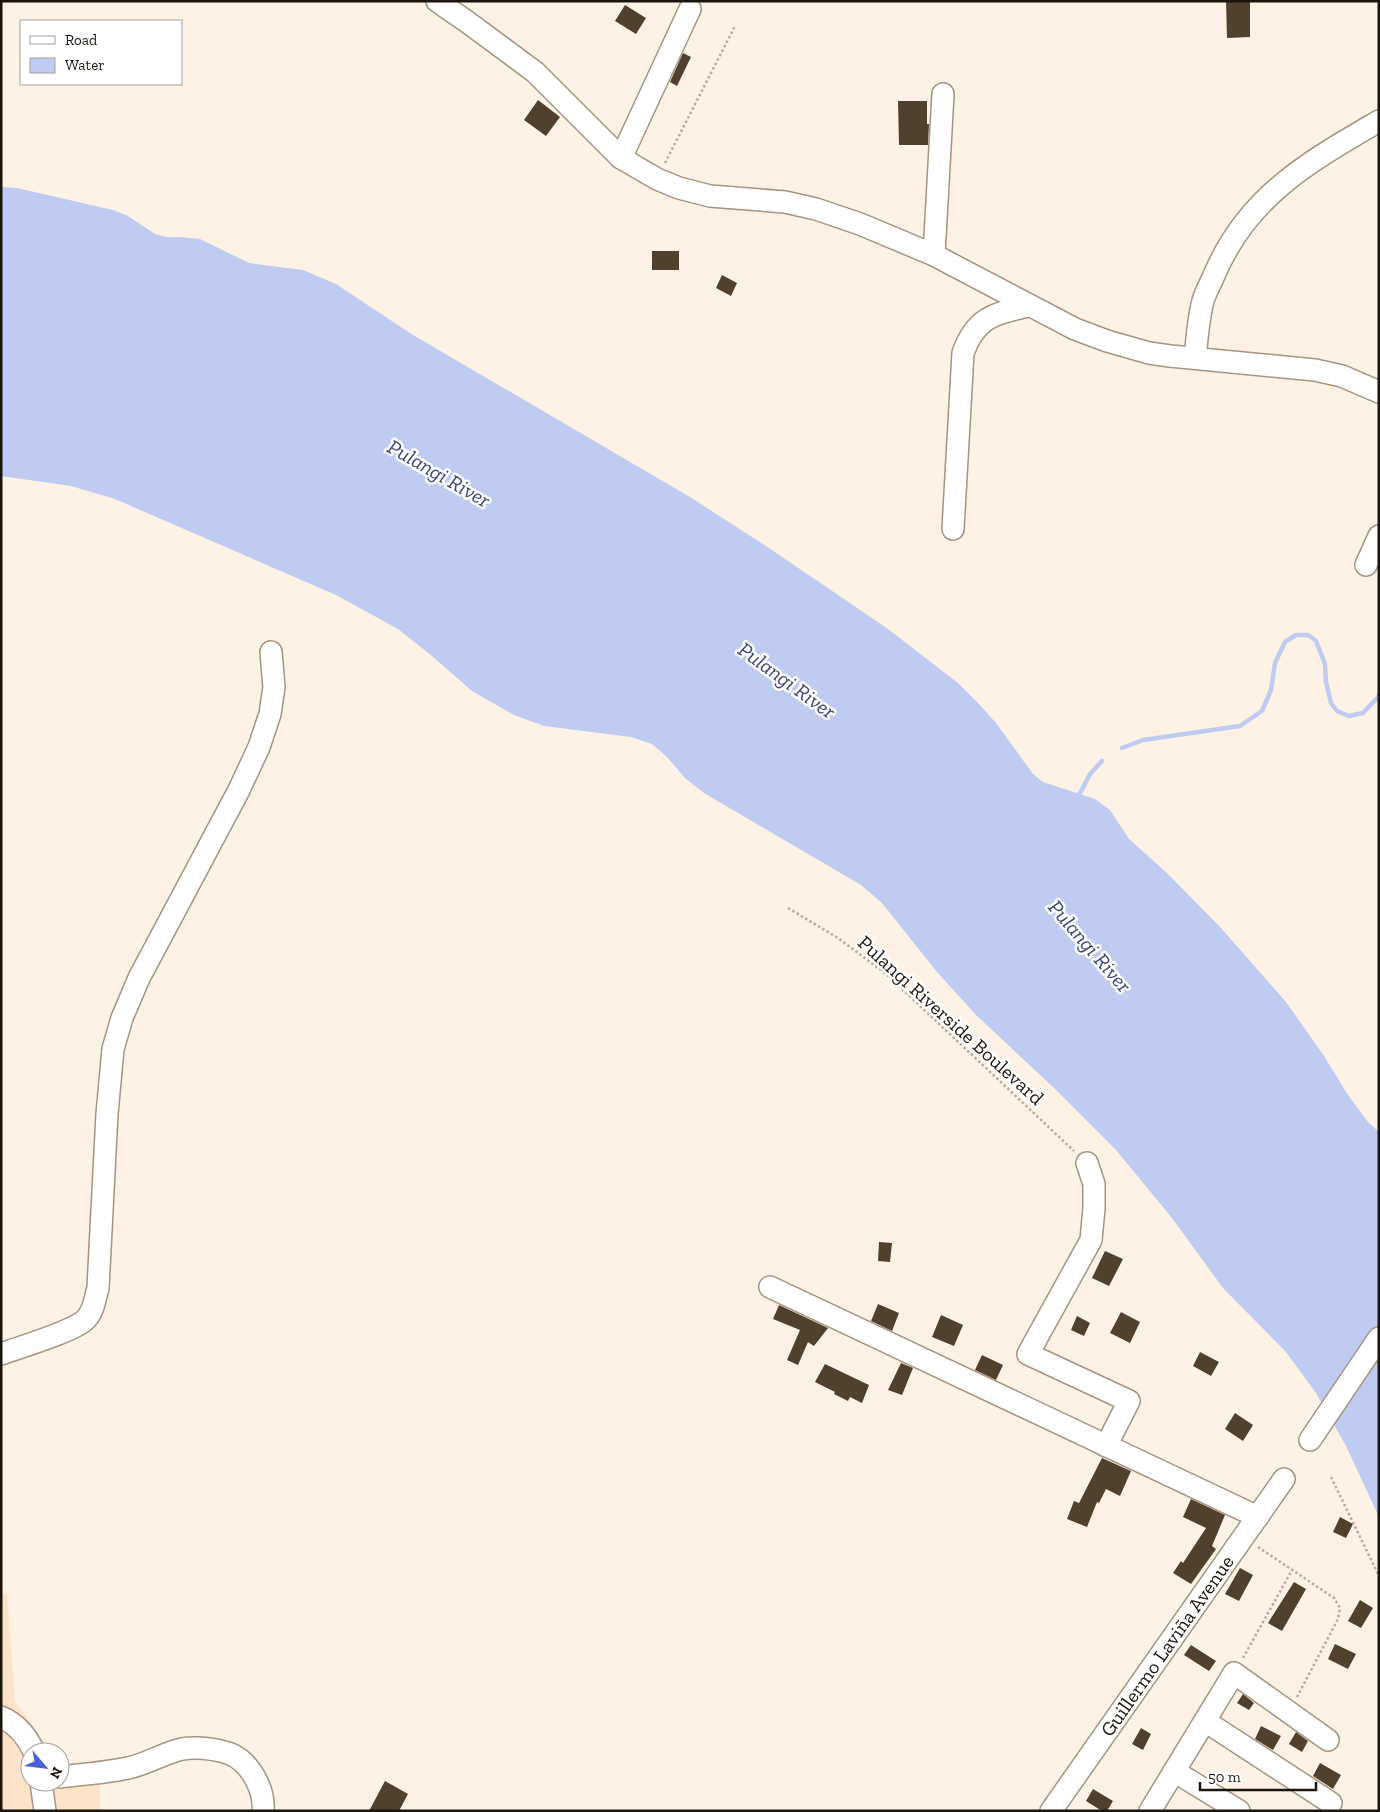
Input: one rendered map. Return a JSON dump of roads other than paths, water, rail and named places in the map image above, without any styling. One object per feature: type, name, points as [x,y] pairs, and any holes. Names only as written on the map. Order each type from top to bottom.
[{"type":"street","points":[[437,1],[535,72],[621,158],[657,179],[679,188],[710,196],[785,202],[816,209],[860,224],[934,255],[1028,306],[1075,329],[1107,341],[1149,352],[1315,370],[1342,376],[1379,392]]},
{"type":"street","points":[[621,158],[690,9]]},
{"type":"street","points":[[934,255],[944,94]]},
{"type":"street","points":[[1195,358],[1202,304],[1224,252],[1247,218],[1274,189],[1311,162],[1379,120]]},
{"type":"street","points":[[953,529],[963,353],[968,339],[977,326],[993,314],[1028,306]]},
{"type":"street","points":[[1366,565],[1379,536]]},
{"type":"street","points":[[1,1354],[69,1329],[85,1320],[93,1307],[98,1288],[107,1114],[113,1049],[122,1018],[139,978],[239,790],[258,748],[270,714],[274,687],[271,652]]},
{"type":"street","points":[[1087,1163],[1094,1184],[1091,1240],[1079,1265],[1028,1354],[1128,1401],[1106,1446]]},
{"type":"street","points":[[770,1287],[1258,1517]]},
{"type":"street","points":[[1310,1440],[1379,1338]]},
{"type":"street","name":"Guillermo Laviña Avenue","points":[[1051,1811],[1284,1479]]},
{"type":"street","points":[[1150,1811],[1234,1673],[1328,1740]]},
{"type":"street","points":[[1,1717],[12,1722],[30,1742]]},
{"type":"street","points":[[1205,1721],[1330,1803]]},
{"type":"street","points":[[70,1775],[129,1768],[183,1749],[206,1749],[229,1753],[246,1766],[259,1783],[264,1802],[263,1811]]},
{"type":"street","points":[[1174,1771],[1238,1811]]},
{"type":"street","points":[[43,1792],[45,1811]]},
{"type":"water","name":"Pulangi River","points":[[1,187],[17,188],[113,210],[128,216],[155,234],[166,237],[200,239],[249,263],[303,270],[336,284],[413,335],[690,497],[769,548],[888,629],[958,683],[996,723],[1033,774],[1043,782],[1095,799],[1110,810],[1129,839],[1167,873],[1221,928],[1286,1002],[1324,1056],[1348,1095],[1368,1122],[1379,1132],[1379,1517],[1346,1446],[1316,1393],[1286,1352],[1223,1288],[1172,1218],[1116,1150],[1053,1087],[976,1015],[937,972],[882,903],[861,885],[704,793],[685,778],[667,757],[652,744],[631,737],[544,726],[514,715],[472,691],[398,629],[336,595],[115,499],[71,486],[1,476]]},
{"type":"waterway","points":[[1122,748],[1143,740],[1240,726],[1262,711],[1271,690],[1275,663],[1285,642],[1296,635],[1308,635],[1316,641],[1325,664],[1326,682],[1331,703],[1337,711],[1349,716],[1363,713],[1379,696]]},
{"type":"waterway","points":[[1078,797],[1090,774],[1102,761]]}]
